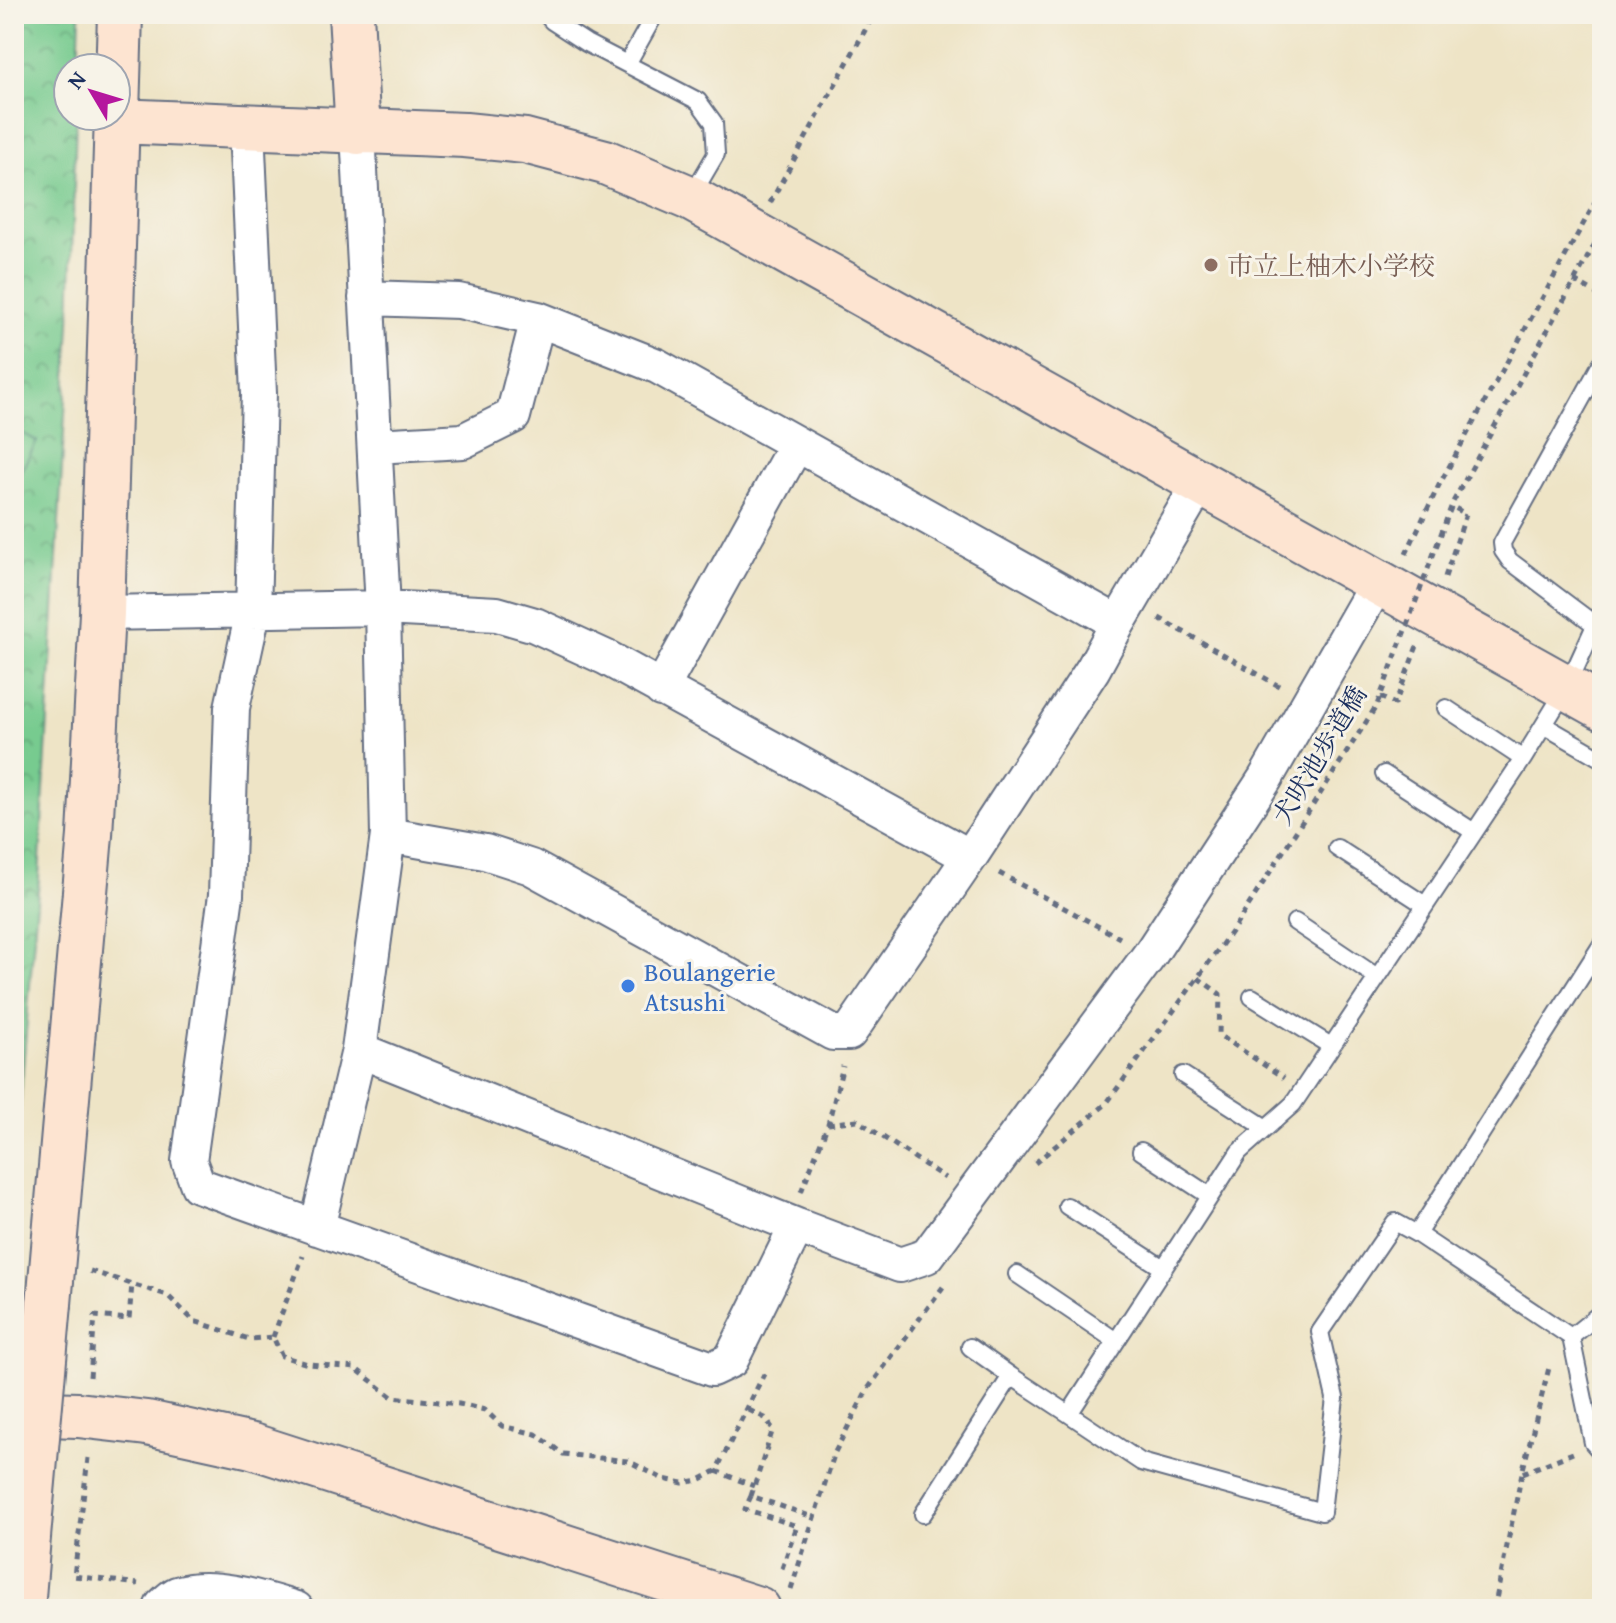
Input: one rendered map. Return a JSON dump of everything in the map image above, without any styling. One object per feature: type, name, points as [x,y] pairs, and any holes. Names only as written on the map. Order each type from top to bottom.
[{"type":"street","points":[[119,52],[120,14]]},
{"type":"street","points":[[311,1240],[359,1050],[388,835],[383,608],[351,14]]},
{"type":"street","points":[[132,122],[465,135],[525,141],[605,162],[690,198],[1200,483],[1389,574],[1584,697]]},
{"type":"street","points":[[247,127],[259,393],[253,612],[232,708],[226,895],[189,1161],[198,1185],[311,1240],[712,1369],[731,1360],[793,1225]]},
{"type":"street","points":[[22,1609],[90,835],[102,613],[116,132]]},
{"type":"street","points":[[366,298],[459,301],[538,319],[657,366],[796,445],[1124,612]]},
{"type":"street","points":[[375,446],[463,441],[513,416],[538,319]]},
{"type":"street","points":[[661,689],[796,445]]},
{"type":"street","points":[[388,835],[485,852],[531,867],[833,1033],[849,1033],[970,857],[1093,669],[1200,483]]},
{"type":"street","points":[[359,1050],[900,1265],[927,1256],[1151,953],[1265,779],[1389,574]]},
{"type":"street","points":[[102,613],[383,608],[497,614],[550,632],[607,658],[970,857]]},
{"type":"street","points":[[14,1413],[136,1421],[252,1446],[776,1593]]},
{"type":"street","points":[[154,1597],[162,1606],[176,1594],[211,1590],[296,1609]]},
{"type":"lane","points":[[546,14],[586,43],[698,101],[714,123],[716,154],[690,198]]},
{"type":"lane","points":[[627,64],[655,14]]},
{"type":"lane","points":[[1069,1414],[1239,1152],[1293,1104],[1545,726],[1584,697],[1598,617],[1510,561],[1502,543],[1602,362]]},
{"type":"lane","points":[[1446,708],[1523,759]]},
{"type":"lane","points":[[1545,726],[1602,759]]},
{"type":"lane","points":[[1384,774],[1474,832]]},
{"type":"lane","points":[[1337,848],[1425,905]]},
{"type":"lane","points":[[1295,922],[1377,977]]},
{"type":"lane","points":[[1417,1234],[1602,944]]},
{"type":"lane","points":[[1252,997],[1331,1046]]},
{"type":"lane","points":[[1183,1075],[1266,1128]]},
{"type":"lane","points":[[1141,1151],[1210,1196]]},
{"type":"lane","points":[[1067,1206],[1163,1268]]},
{"type":"lane","points":[[970,1347],[1141,1462],[1322,1512],[1335,1398],[1320,1332],[1395,1222],[1565,1333],[1597,1448]]},
{"type":"lane","points":[[1017,1274],[1116,1341]]},
{"type":"lane","points":[[1565,1333],[1602,1312]]},
{"type":"lane","points":[[923,1514],[1011,1376]]},
{"type":"path","points":[[767,210],[874,14]]},
{"type":"path","points":[[1389,574],[1602,190]]},
{"type":"path","name":"犬吠池歩道橋","points":[[1035,1163],[1106,1104],[1236,925],[1380,697],[1451,506],[1602,231]]},
{"type":"path","points":[[1574,281],[1602,297]]},
{"type":"path","points":[[1441,589],[1466,514],[1451,506]]},
{"type":"path","points":[[1124,612],[1310,703]]},
{"type":"path","points":[[1380,697],[1395,704],[1422,634]]},
{"type":"path","points":[[970,857],[1126,941]]},
{"type":"path","points":[[1198,978],[1220,994],[1219,1035],[1302,1090]]},
{"type":"path","points":[[793,1225],[828,1124],[849,1033]]},
{"type":"path","points":[[828,1124],[857,1120],[953,1183]]},
{"type":"path","points":[[311,1240],[273,1337],[282,1356],[308,1364],[355,1368],[392,1397],[485,1410],[502,1426],[536,1434],[563,1454],[628,1461],[663,1479],[683,1483],[699,1480],[716,1471],[749,1410],[765,1418],[773,1429],[745,1509],[797,1526],[776,1593]]},
{"type":"path","points":[[82,1268],[167,1295],[194,1321],[249,1339],[273,1337]]},
{"type":"path","points":[[90,1378],[95,1316],[129,1319],[132,1284]]},
{"type":"path","points":[[1494,1609],[1522,1473],[1565,1333]]},
{"type":"path","points":[[1522,1473],[1597,1448]]},
{"type":"path","points":[[88,1458],[74,1576],[154,1597]]},
{"type":"path","points":[[716,1471],[754,1486]]},
{"type":"path","points":[[751,1496],[813,1517],[776,1593]]},
{"type":"green space","points":[[14,14],[80,14],[79,52],[52,52],[52,132],[76,132],[70,324],[39,878],[14,1174]]},
{"type":"green space","points":[[14,429],[37,441],[14,485]]},
{"type":"place","name":"市立上柚木小学校","points":[[1211,265]]},
{"type":"place","name":"Boulangerie Atsushi","points":[[628,986]]}]
